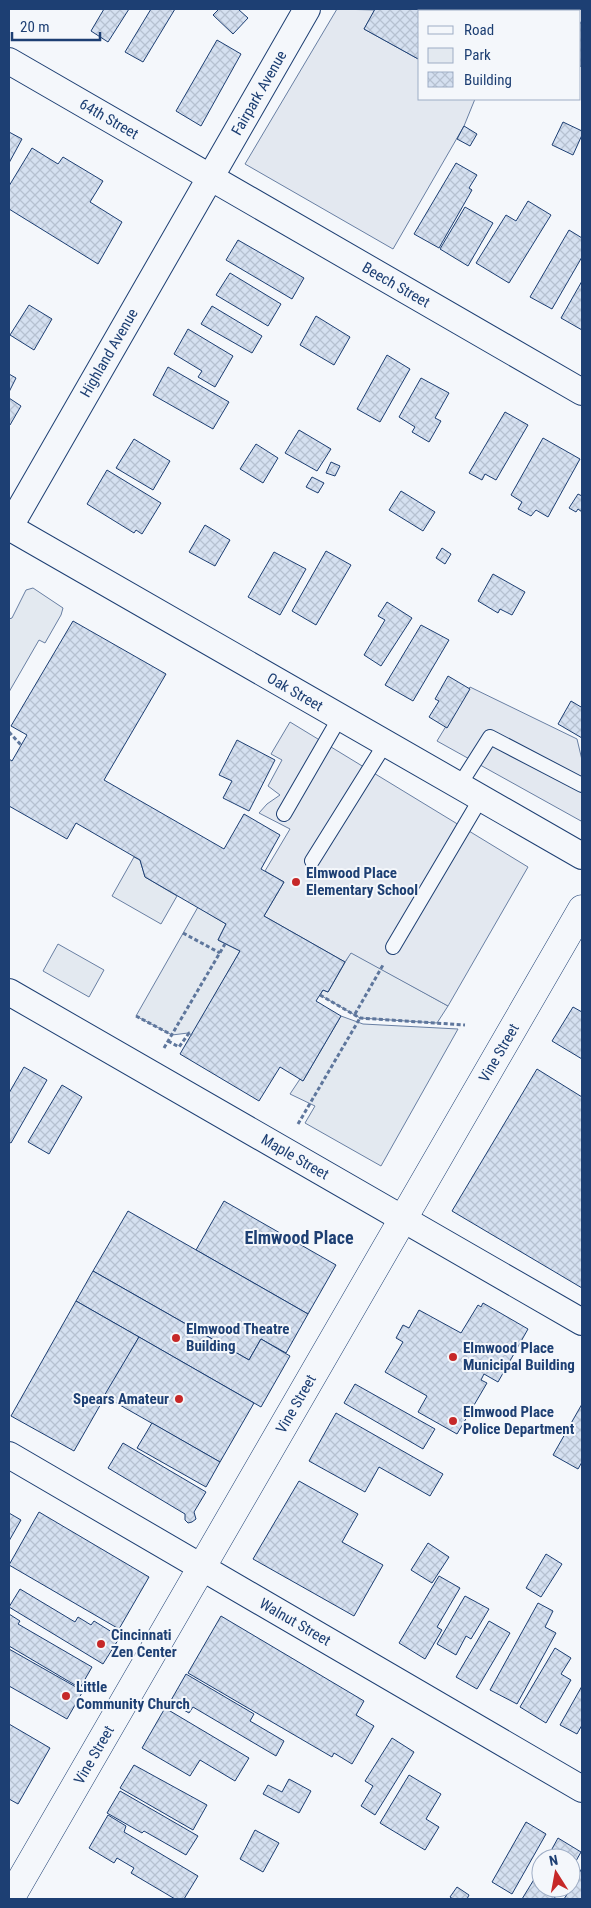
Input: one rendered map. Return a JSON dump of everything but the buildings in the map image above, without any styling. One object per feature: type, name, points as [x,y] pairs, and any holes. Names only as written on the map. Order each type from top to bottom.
[{"type":"main road","name":"Vine Street","points":[[10,1899],[582,909]]},
{"type":"street","name":"Fairpark Avenue","points":[[210,177],[308,9]]},
{"type":"street","name":"64th Street","points":[[9,61],[210,177]]},
{"type":"street","name":"Beech Street","points":[[210,177],[582,392]]},
{"type":"street","name":"Highland Avenue","points":[[9,528],[210,177]]},
{"type":"street","name":"Oak Street","points":[[9,528],[582,856]]},
{"type":"street","name":"Maple Street","points":[[9,992],[582,1322]]},
{"type":"street","name":"Walnut Street","points":[[9,1455],[582,1789]]},
{"type":"lane","points":[[284,814],[340,717]]},
{"type":"lane","points":[[393,947],[470,792],[490,737],[582,785]]},
{"type":"lane","points":[[312,861],[386,744]]},
{"type":"path","points":[[9,732],[21,745]]},
{"type":"path","points":[[183,933],[220,953]]},
{"type":"path","points":[[164,1048],[225,944]]},
{"type":"path","points":[[355,1015],[380,971]]},
{"type":"path","points":[[320,995],[360,1018],[465,1025]]},
{"type":"path","points":[[136,1016],[172,1036]]},
{"type":"path","points":[[298,1124],[360,1018]]},
{"type":"path","points":[[168,1041],[179,1048],[188,1033],[192,1034]]},
{"type":"green space","points":[[33,588],[63,608],[45,643],[39,640],[9,692],[9,619],[12,618],[26,590]]},
{"type":"green space","points":[[134,857],[140,860],[145,877],[177,896],[161,924],[112,896]]},
{"type":"green space","points":[[198,907],[226,924],[218,940],[240,951],[192,1035],[188,1033],[172,1035],[136,1016]]},
{"type":"green space","points":[[58,944],[104,970],[89,997],[43,971]]},
{"type":"green space","points":[[351,952],[448,1006],[437,1023],[360,1018],[320,995],[323,990],[328,992]]},
{"type":"green space","points":[[341,1016],[363,1024],[458,1029],[381,1166],[305,1123],[315,1106],[290,1094],[300,1079],[303,1081]]},
{"type":"shaded area","points":[[337,9],[375,10],[364,29],[418,59],[418,100],[475,100],[464,126],[393,249],[245,164]]},
{"type":"shaded area","points":[[470,687],[577,739],[582,760],[581,821],[437,741]]},
{"type":"shaded area","points":[[290,722],[528,867],[448,1006],[351,953],[345,962],[264,916],[284,882],[265,871],[290,829],[259,813],[267,804],[280,795],[268,786],[282,760],[271,754]]},
{"type":"place","name":"Elmwood Place Elementary School","points":[[296,882]]},
{"type":"place","name":"Elmwood Theatre Building","points":[[176,1338]]},
{"type":"place","name":"Elmwood Place Municipal Building","points":[[453,1357]]},
{"type":"place","name":"Spears Amateur","points":[[179,1399]]},
{"type":"place","name":"Elmwood Place Police Department","points":[[453,1421]]},
{"type":"place","name":"Cincinnati Zen Center","points":[[101,1644]]},
{"type":"place","name":"Little Community Church","points":[[66,1696]]},
{"type":"district","name":"Elmwood Place","points":[[299,1237]]}]
